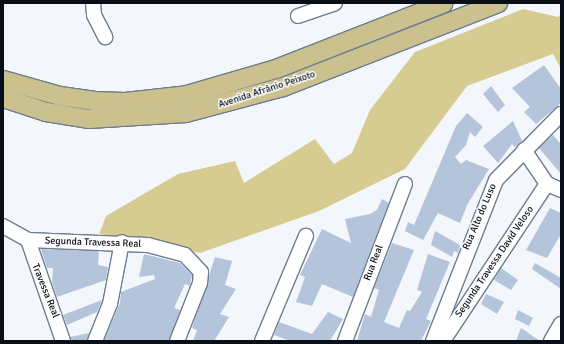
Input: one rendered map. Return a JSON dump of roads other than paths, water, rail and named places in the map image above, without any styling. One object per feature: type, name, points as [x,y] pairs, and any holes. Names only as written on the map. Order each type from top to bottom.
[{"type":"main road","name":"Avenida Afrânio Peixoto","points":[[3,80],[60,96],[94,101],[155,100],[187,95],[270,72],[444,3]]},
{"type":"main road","name":"Avenida Afrânio Peixoto","points":[[3,98],[46,112],[89,119],[186,113],[283,87],[498,3]]},
{"type":"street","points":[[93,3],[96,20],[105,37]]},
{"type":"street","points":[[298,16],[335,3]]},
{"type":"street","name":"Rua Alto do Luso","points":[[433,341],[489,193],[506,167],[561,114]]},
{"type":"street","points":[[524,150],[547,184],[561,190]]},
{"type":"street","name":"Rua Real","points":[[345,341],[405,184]]},
{"type":"street","name":"Segunda Travessa David Veloso","points":[[443,341],[547,184]]},
{"type":"street","name":"Segunda Travessa Real","points":[[3,226],[28,240],[122,242],[173,250],[195,263],[200,272],[200,283],[177,341]]},
{"type":"street","points":[[262,341],[306,236]]},
{"type":"street","name":"Travessa Real","points":[[28,240],[63,341]]},
{"type":"street","points":[[95,341],[110,304],[122,242]]},
{"type":"street","points":[[552,341],[561,324]]}]
